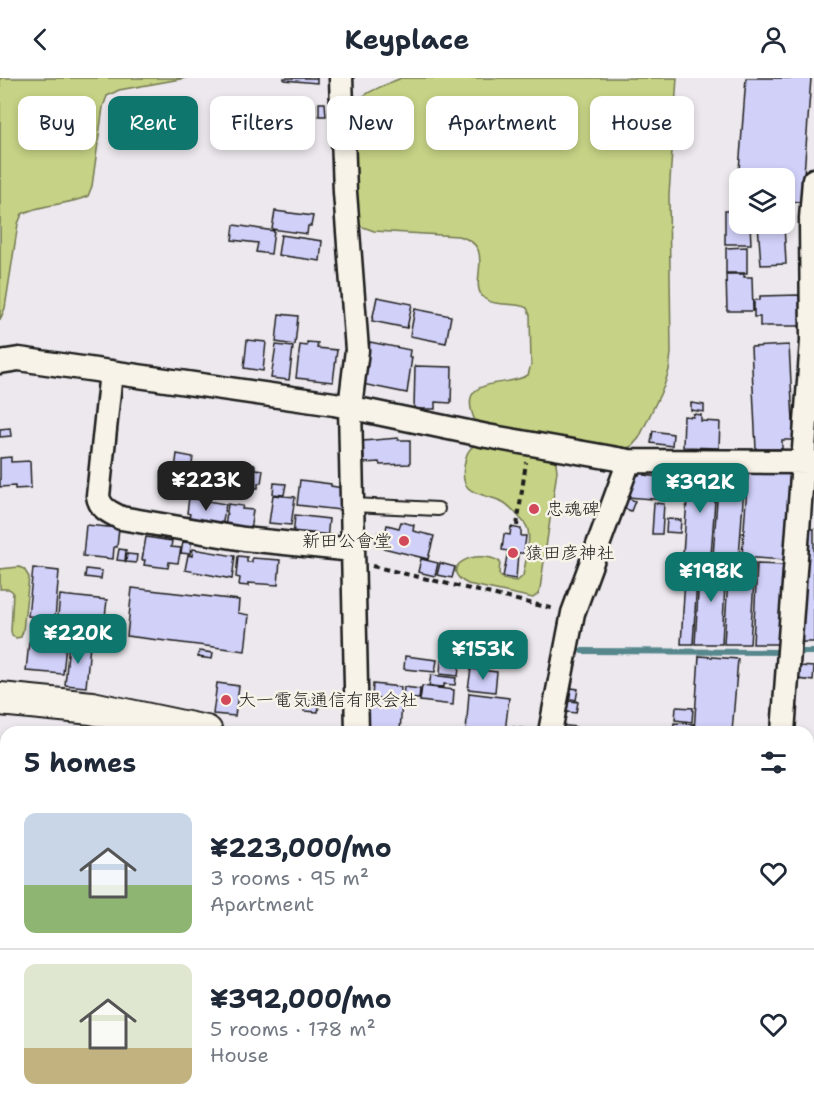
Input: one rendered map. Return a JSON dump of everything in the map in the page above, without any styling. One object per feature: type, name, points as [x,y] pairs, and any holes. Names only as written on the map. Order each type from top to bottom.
[{"type":"street","points":[[341,78],[345,192],[357,350],[350,407],[357,726]]},
{"type":"street","points":[[784,726],[809,462],[814,180]]},
{"type":"street","points":[[0,362],[18,359],[350,407],[629,461],[809,462]]},
{"type":"street","points":[[111,372],[98,496],[99,504],[105,510],[121,518],[353,557]]},
{"type":"street","points":[[551,726],[573,613],[629,461]]},
{"type":"street","points":[[0,699],[92,708],[178,726]]},
{"type":"lane","points":[[352,505],[438,510]]},
{"type":"path","points":[[516,526],[528,443]]},
{"type":"path","points":[[353,557],[360,563],[573,613]]},
{"type":"green space","points":[[0,78],[186,78],[119,90],[107,96],[103,107],[92,186],[88,196],[22,214],[18,224],[5,308],[0,320]]},
{"type":"green space","points":[[401,78],[677,78],[676,96],[590,96],[590,150],[672,150],[669,195],[671,353],[669,370],[664,386],[639,438],[632,446],[622,450],[476,423],[471,407],[471,397],[476,390],[528,375],[531,365],[530,315],[527,308],[522,306],[495,303],[485,299],[478,284],[480,256],[477,248],[470,241],[458,236],[374,231],[360,226],[354,213],[352,150],[414,150],[414,96],[364,96]]},
{"type":"green space","points":[[477,443],[552,457],[556,463],[557,471],[540,589],[533,598],[468,584],[459,578],[456,572],[457,566],[463,561],[480,557],[490,558],[500,562],[499,574],[503,579],[517,581],[523,576],[529,541],[525,523],[508,505],[474,492],[465,484],[463,477],[466,456]]},
{"type":"green space","points":[[19,567],[24,569],[29,577],[23,631],[21,637],[16,638],[12,636],[11,631],[13,592],[9,589],[0,589],[0,569]]},
{"type":"building","points":[[284,78],[317,78],[317,83],[284,80]]},
{"type":"building","points":[[746,78],[811,78],[802,202],[795,202],[795,168],[739,168]]},
{"type":"building","points":[[319,103],[325,103],[326,116],[319,116]]},
{"type":"building","points":[[275,211],[313,216],[307,234],[272,229]]},
{"type":"building","points":[[725,211],[729,211],[729,234],[750,234],[751,244],[725,244]]},
{"type":"building","points":[[234,225],[274,231],[271,254],[256,252],[258,243],[232,240]]},
{"type":"building","points":[[759,234],[784,234],[786,264],[761,265]]},
{"type":"building","points":[[281,235],[322,241],[320,261],[278,255]]},
{"type":"building","points":[[747,247],[747,273],[726,273],[726,248]]},
{"type":"building","points":[[726,274],[744,274],[744,277],[752,277],[753,311],[727,311]]},
{"type":"building","points":[[799,295],[803,326],[760,326],[760,317],[754,317],[754,300],[760,300],[760,296]]},
{"type":"building","points":[[377,297],[412,304],[407,328],[372,321]]},
{"type":"building","points":[[415,309],[451,316],[446,343],[410,336]]},
{"type":"building","points":[[279,314],[298,316],[295,345],[276,342]]},
{"type":"building","points":[[247,340],[266,342],[263,371],[244,368]]},
{"type":"building","points":[[307,342],[318,343],[317,348],[337,350],[333,382],[296,378],[300,345],[307,346]]},
{"type":"building","points":[[370,342],[410,350],[409,357],[412,357],[407,393],[362,384]]},
{"type":"building","points":[[276,345],[293,347],[289,380],[271,378]]},
{"type":"building","points":[[789,345],[794,440],[782,440],[782,449],[756,449],[751,347]]},
{"type":"building","points":[[415,366],[452,367],[451,403],[435,402],[435,409],[414,409]]},
{"type":"building","points":[[691,403],[704,405],[704,412],[691,410]]},
{"type":"building","points":[[693,414],[701,415],[701,421],[720,422],[719,448],[683,447],[684,416],[693,417]]},
{"type":"building","points":[[10,428],[11,436],[0,437],[0,429]]},
{"type":"building","points":[[653,431],[673,434],[672,446],[651,443]]},
{"type":"building","points":[[398,438],[398,440],[410,440],[410,464],[364,463],[363,441]]},
{"type":"building","points":[[177,454],[193,457],[191,471],[175,469]]},
{"type":"building","points":[[11,457],[11,462],[30,461],[31,488],[0,487],[0,458]]},
{"type":"building","points":[[241,463],[255,465],[255,469],[263,470],[258,488],[245,488],[244,491],[229,490],[232,466],[241,467]]},
{"type":"building","points":[[203,467],[230,470],[227,492],[197,488],[199,472],[203,473]]},
{"type":"building","points":[[640,469],[646,470],[645,475],[681,480],[679,501],[627,497],[628,483],[633,483],[634,474],[639,475]]},
{"type":"building","points":[[689,472],[717,472],[711,556],[683,554]]},
{"type":"building","points":[[719,472],[745,472],[739,558],[713,556]]},
{"type":"building","points":[[748,472],[792,472],[786,560],[742,557]]},
{"type":"building","points":[[300,480],[343,488],[340,510],[297,505]]},
{"type":"building","points":[[274,483],[286,484],[284,495],[273,494]]},
{"type":"building","points":[[273,495],[295,497],[291,525],[269,523]]},
{"type":"building","points":[[189,498],[226,504],[222,527],[188,522]]},
{"type":"building","points":[[627,498],[635,501],[631,511],[623,508]]},
{"type":"building","points":[[654,503],[664,504],[662,534],[652,534]]},
{"type":"building","points":[[228,504],[253,510],[250,531],[225,527]]},
{"type":"building","points":[[295,515],[329,519],[327,541],[293,537]]},
{"type":"building","points":[[667,519],[681,520],[680,533],[666,532]]},
{"type":"building","name":"新田公會堂","points":[[401,522],[414,525],[413,531],[434,536],[428,559],[375,546],[378,532],[385,534],[387,525],[399,528]]},
{"type":"building","points":[[86,525],[119,528],[113,559],[83,556]]},
{"type":"building","name":"猿田彦神社","points":[[511,527],[521,529],[521,536],[526,536],[524,553],[518,553],[516,579],[503,577],[508,551],[502,550],[504,534],[510,535]]},
{"type":"building","points":[[808,529],[814,529],[814,642],[799,642]]},
{"type":"building","points":[[146,537],[172,541],[171,547],[181,548],[178,563],[169,562],[168,568],[144,565],[145,560],[142,560]]},
{"type":"building","points":[[183,542],[191,543],[190,554],[181,553]]},
{"type":"building","points":[[119,549],[126,550],[125,561],[117,560]]},
{"type":"building","points":[[193,549],[235,556],[232,579],[185,570],[188,555],[192,556]]},
{"type":"building","points":[[127,554],[137,555],[136,563],[126,562]]},
{"type":"building","points":[[238,556],[247,557],[247,562],[252,562],[252,558],[280,560],[278,585],[248,583],[248,586],[239,585],[240,578],[236,577]]},
{"type":"building","points":[[421,559],[438,563],[435,576],[418,572]]},
{"type":"building","points":[[700,560],[726,562],[722,644],[695,644]]},
{"type":"building","points":[[686,562],[698,563],[693,644],[681,644]]},
{"type":"building","points":[[729,562],[755,564],[750,644],[724,644]]},
{"type":"building","points":[[440,563],[455,567],[452,578],[437,575]]},
{"type":"building","points":[[757,564],[784,565],[779,644],[753,644]]},
{"type":"building","points":[[33,568],[59,571],[55,619],[28,616]]},
{"type":"building","points":[[86,569],[102,571],[101,579],[85,577]]},
{"type":"building","points":[[132,588],[239,600],[238,613],[249,615],[245,651],[127,636]]},
{"type":"building","points":[[60,595],[107,600],[102,642],[56,637]]},
{"type":"building","points":[[29,642],[66,645],[63,674],[26,671]]},
{"type":"building","points":[[69,643],[90,645],[86,687],[65,685]]},
{"type":"building","points":[[477,648],[485,649],[483,662],[476,661]]},
{"type":"building","points":[[487,649],[496,650],[495,663],[485,662]]},
{"type":"building","points":[[199,651],[213,653],[212,659],[198,657]]},
{"type":"building","points":[[405,656],[437,660],[435,672],[404,669]]},
{"type":"building","points":[[699,656],[738,659],[732,726],[694,726]]},
{"type":"building","points":[[441,660],[460,662],[458,676],[440,674]]},
{"type":"building","points":[[799,666],[814,667],[813,681],[798,679]]},
{"type":"building","points":[[471,669],[497,672],[495,692],[468,689]]},
{"type":"building","points":[[431,675],[456,678],[455,685],[429,686]]},
{"type":"building","points":[[217,683],[239,686],[235,716],[213,714]]},
{"type":"building","points":[[373,684],[401,687],[400,699],[372,698]]},
{"type":"building","points":[[422,686],[454,690],[453,705],[420,701]]},
{"type":"building","points":[[404,687],[420,689],[419,699],[403,698]]},
{"type":"building","points":[[564,687],[578,689],[576,700],[562,697]]},
{"type":"building","points":[[469,693],[509,698],[506,726],[466,726]]},
{"type":"building","points":[[305,699],[320,701],[318,712],[304,711]]},
{"type":"building","points":[[369,699],[402,702],[400,726],[367,726]]},
{"type":"building","points":[[561,700],[578,702],[576,713],[559,711]]},
{"type":"building","points":[[676,707],[693,708],[692,722],[675,720]]},
{"type":"building","points":[[674,723],[693,724],[693,726],[674,726]]},
{"type":"waterway","points":[[582,651],[782,652]]},
{"type":"waterway","points":[[796,652],[814,652]]},
{"type":"place","name":"忠魂碑","points":[[534,509]]},
{"type":"place","name":"新田公會堂","points":[[404,541]]},
{"type":"place","name":"猿田彦神社","points":[[513,553]]},
{"type":"place","name":"大一電気通信有限会社","points":[[226,700]]}]
